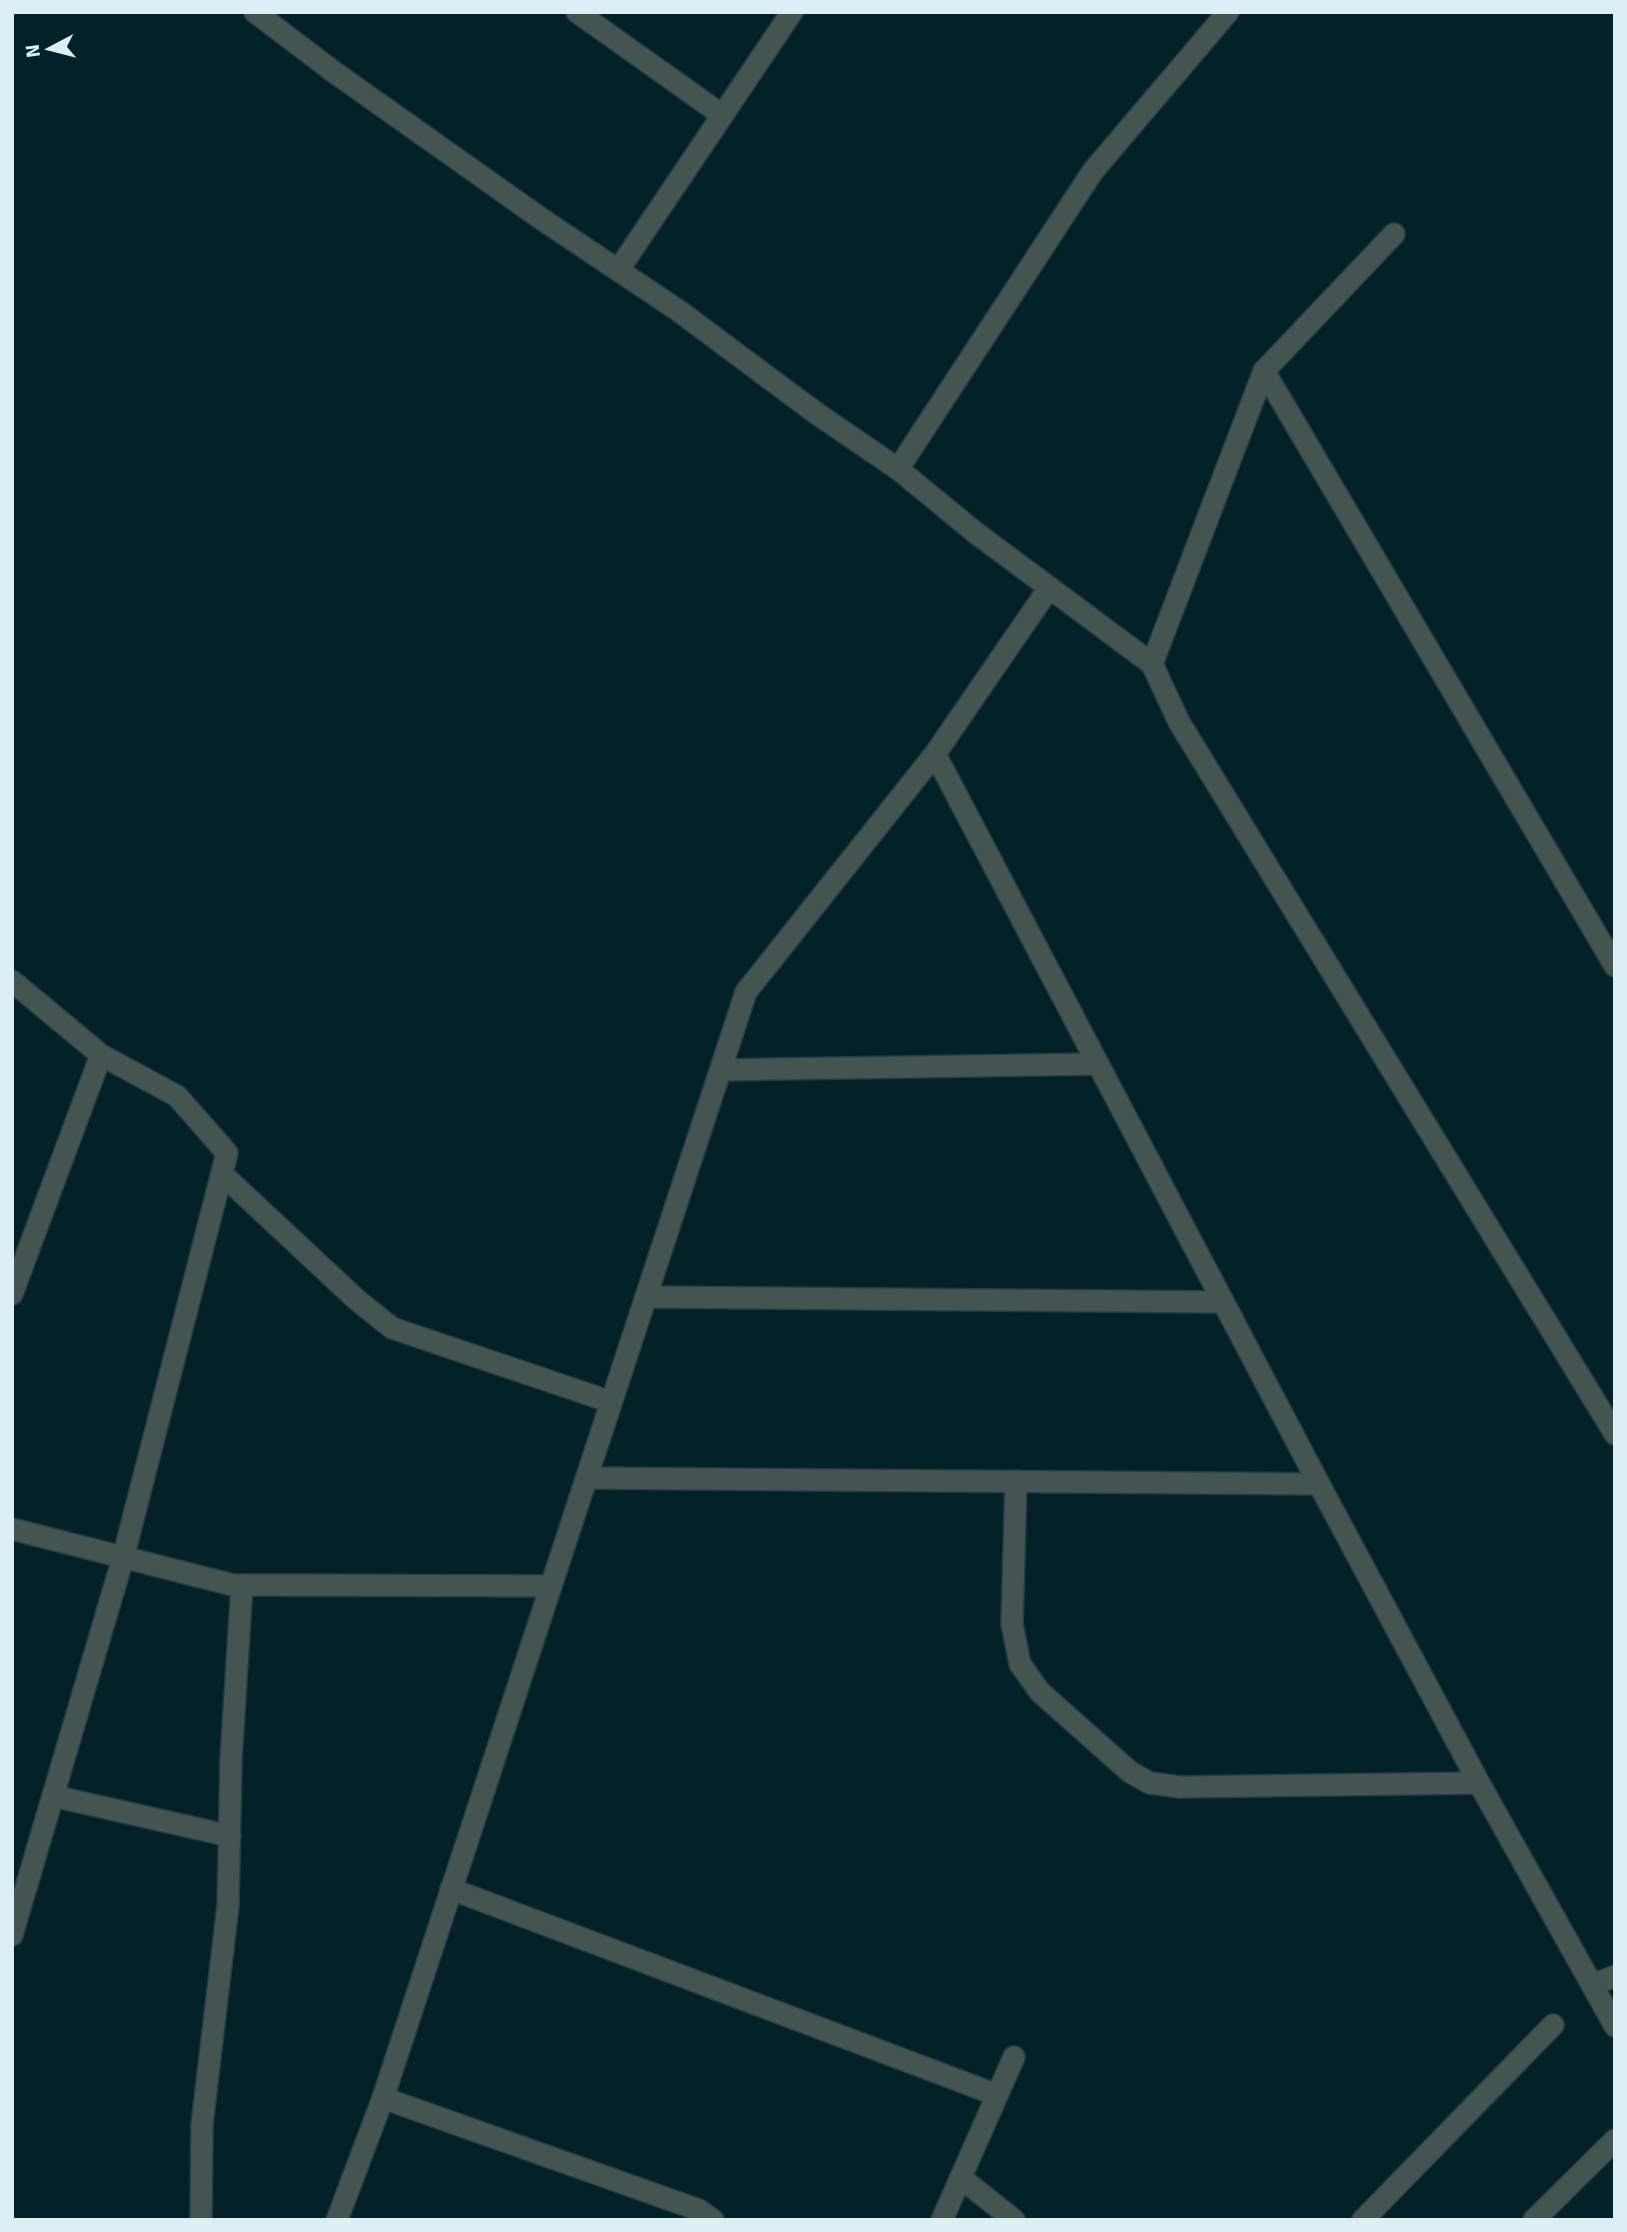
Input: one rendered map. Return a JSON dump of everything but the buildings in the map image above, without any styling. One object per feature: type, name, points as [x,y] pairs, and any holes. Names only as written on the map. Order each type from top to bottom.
[{"type":"street","points":[[255,12],[334,72],[532,213],[619,269],[816,413],[898,469],[976,533],[1152,664],[1179,722],[1615,1434]]},
{"type":"street","points":[[577,12],[722,115]]},
{"type":"street","points":[[619,269],[792,12]]},
{"type":"street","points":[[898,469],[1093,171],[1228,12]]},
{"type":"street","points":[[1152,664],[1264,371],[1394,233]]},
{"type":"street","points":[[1264,371],[1615,966]]},
{"type":"street","points":[[337,2220],[383,2098],[746,992],[935,754],[1049,588]]},
{"type":"street","points":[[935,754],[1319,1484],[1479,1783],[1615,2025]]},
{"type":"street","points":[[12,981],[101,1055],[177,1096],[228,1153],[123,1558],[12,1935]]},
{"type":"street","points":[[12,1294],[101,1055]]},
{"type":"street","points":[[721,1070],[1098,1064]]},
{"type":"street","points":[[222,1174],[357,1300],[391,1328],[611,1402]]},
{"type":"street","points":[[646,1297],[1223,1302]]},
{"type":"street","points":[[587,1478],[1319,1484]]},
{"type":"street","points":[[1016,1481],[1012,1624],[1020,1664],[1040,1692],[1130,1772],[1150,1783],[1180,1787],[1479,1783]]},
{"type":"street","points":[[12,1529],[233,1585],[551,1586]]},
{"type":"street","points":[[201,2220],[202,2124],[228,1906],[230,1759],[242,1585]]},
{"type":"street","points":[[53,1796],[230,1836]]},
{"type":"street","points":[[452,1889],[997,2095]]},
{"type":"street","points":[[1593,1985],[1615,1976]]},
{"type":"street","points":[[1363,2220],[1553,2025]]},
{"type":"street","points":[[942,2220],[1014,2057]]},
{"type":"street","points":[[383,2098],[699,2210],[713,2220]]},
{"type":"street","points":[[1534,2220],[1615,2140]]},
{"type":"street","points":[[961,2178],[1014,2220]]}]
